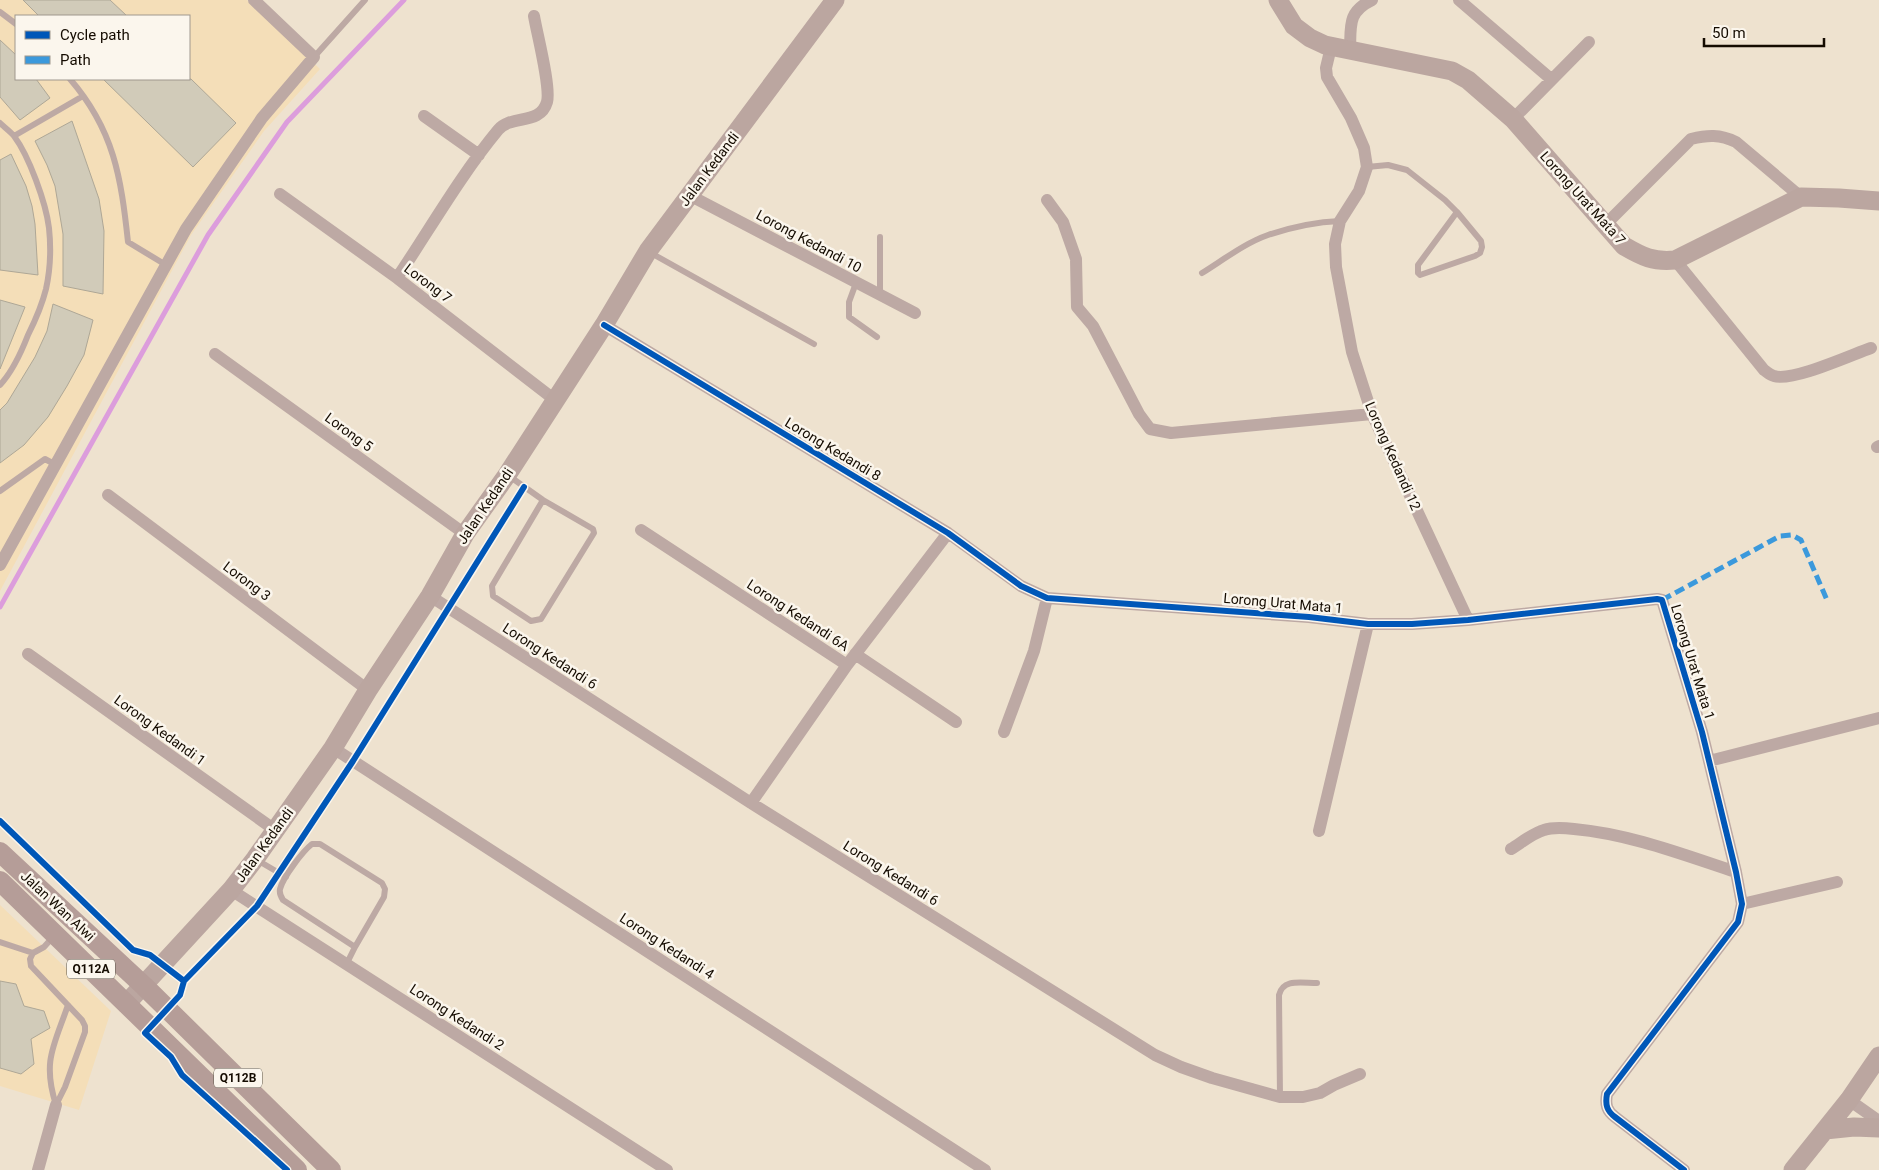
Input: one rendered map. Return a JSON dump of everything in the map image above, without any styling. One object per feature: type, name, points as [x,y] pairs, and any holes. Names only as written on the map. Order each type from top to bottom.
[{"type":"main road","name":"Jalan Wan Alwi","points":[[0,852],[144,986],[331,1170]]},
{"type":"main road","name":"Jalan Wan Alwi","points":[[0,881],[297,1170]]},
{"type":"street","points":[[0,565],[186,229],[262,118],[314,57],[254,0]]},
{"type":"street","name":"Jalan Kedandi","points":[[126,1004],[231,890],[255,859],[333,748],[368,690],[430,596],[465,534],[507,475],[604,325],[648,251],[835,0]]},
{"type":"street","points":[[1278,0],[1294,26],[1310,38],[1331,47],[1326,68],[1327,77],[1351,118],[1361,140],[1367,167]]},
{"type":"street","points":[[1350,51],[1351,25],[1354,13],[1360,6],[1372,0]]},
{"type":"street","points":[[1459,0],[1551,79]]},
{"type":"street","points":[[397,278],[499,128],[513,120],[529,119],[535,116],[546,104],[548,90],[534,16]]},
{"type":"street","points":[[1513,119],[1589,42]]},
{"type":"street","name":"Lorong Urat Mata 7","points":[[1331,47],[1452,71],[1468,80],[1513,119],[1624,246],[1648,259],[1675,260],[1801,197],[1879,201]]},
{"type":"street","points":[[424,116],[479,155]]},
{"type":"street","points":[[1606,224],[1690,139],[1707,135],[1726,137],[1736,142],[1801,197]]},
{"type":"street","name":"Lorong Kedandi 12","points":[[1367,167],[1358,191],[1340,221],[1336,244],[1336,267],[1352,352],[1372,414],[1468,620]]},
{"type":"street","name":"Lorong 7","points":[[280,194],[397,278],[555,400]]},
{"type":"street","name":"Lorong Kedandi 10","points":[[689,195],[915,313]]},
{"type":"street","points":[[1047,200],[1063,222],[1076,259],[1077,307],[1093,326],[1139,414],[1150,429],[1171,433],[1372,414]]},
{"type":"street","points":[[1675,260],[1764,370],[1773,376],[1790,377],[1798,375],[1871,348]]},
{"type":"street","name":"Lorong Kedandi 8","points":[[604,325],[948,533],[1021,586],[1047,598]]},
{"type":"street","name":"Lorong 5","points":[[215,354],[465,534]]},
{"type":"street","name":"Lorong 3","points":[[108,496],[368,690]]},
{"type":"street","name":"Lorong Kedandi 6A","points":[[641,530],[847,665],[750,803]]},
{"type":"street","points":[[847,665],[948,533]]},
{"type":"street","name":"Lorong Kedandi 6","points":[[430,596],[750,803],[1155,1055],[1205,1076],[1280,1098],[1320,1094],[1334,1085],[1360,1074]]},
{"type":"street","points":[[1004,732],[1034,651],[1047,598]]},
{"type":"street","name":"Lorong Urat Mata 1","points":[[1047,598],[1310,617],[1368,624],[1412,624],[1468,620],[1657,599],[1662,600],[1699,722],[1736,872],[1742,904],[1738,922],[1607,1094],[1606,1104],[1610,1113],[1684,1170]]},
{"type":"street","points":[[1319,831],[1368,624]]},
{"type":"street","name":"Lorong Kedandi 1","points":[[28,654],[275,830]]},
{"type":"street","points":[[855,654],[956,722]]},
{"type":"street","points":[[1709,761],[1879,718]]},
{"type":"street","name":"Lorong Kedandi 4","points":[[333,748],[985,1170]]},
{"type":"street","points":[[1511,849],[1544,830],[1561,828],[1581,830],[1648,844],[1736,872]]},
{"type":"street","points":[[1742,904],[1837,882]]},
{"type":"street","name":"Lorong Kedandi 2","points":[[231,890],[667,1170]]},
{"type":"street","points":[[1793,1170],[1849,1100],[1879,1056]]},
{"type":"street","points":[[1849,1100],[1879,1121]]},
{"type":"street","points":[[38,1170],[56,1105]]},
{"type":"street","points":[[1825,1130],[1854,1126],[1879,1128]]},
{"type":"lane","points":[[314,57],[365,0]]},
{"type":"lane","points":[[0,12],[15,23]]},
{"type":"lane","points":[[71,80],[83,96],[106,135],[122,189],[128,242],[166,265]]},
{"type":"lane","points":[[14,136],[83,96]]},
{"type":"lane","points":[[0,123],[14,136],[25,154],[43,204],[49,229],[46,288],[20,354],[6,379],[0,385]]},
{"type":"lane","points":[[1367,167],[1388,165],[1407,170],[1445,200],[1457,212],[1481,241],[1480,253],[1424,275],[1418,274],[1418,265],[1457,212]]},
{"type":"lane","points":[[1202,274],[1267,235],[1315,222],[1340,221]]},
{"type":"lane","points":[[880,237],[880,295]]},
{"type":"lane","points":[[648,251],[814,344]]},
{"type":"lane","points":[[856,282],[849,302],[850,318],[877,338]]},
{"type":"lane","points":[[0,492],[45,459],[56,465]]},
{"type":"lane","points":[[507,475],[543,500],[593,529],[594,533],[541,619],[531,621],[493,596],[492,586],[543,500]]},
{"type":"lane","points":[[347,964],[384,897],[385,889],[382,883],[320,844],[312,844],[286,877],[280,889],[280,895],[283,900],[355,947]]},
{"type":"lane","points":[[255,859],[286,877]]},
{"type":"lane","points":[[56,934],[44,947],[33,953],[30,959],[31,966],[82,1020],[85,1026],[85,1032],[65,1087],[56,1105]]},
{"type":"lane","points":[[0,942],[33,953]]},
{"type":"lane","points":[[1280,1098],[1280,990],[1288,984],[1317,983]]},
{"type":"lane","points":[[56,1105],[50,1088],[48,1068],[51,1051],[68,1005]]},
{"type":"shaded area","points":[[0,0],[247,0],[320,69],[264,131],[191,235],[0,591]]},
{"type":"shaded area","points":[[0,905],[111,1011],[79,1110],[0,1086]]},
{"type":"building","points":[[23,0],[110,0],[126,15],[38,15]]},
{"type":"building","points":[[0,40],[15,54],[15,80],[37,80],[50,98],[20,120],[0,97]]},
{"type":"building","points":[[191,79],[236,123],[193,167],[104,80]]},
{"type":"building","points":[[72,121],[99,199],[104,231],[103,294],[63,286],[63,234],[55,186],[35,141]]},
{"type":"building","points":[[11,154],[26,186],[32,206],[38,275],[0,270],[0,160]]},
{"type":"building","points":[[0,300],[25,307],[0,369]]},
{"type":"building","points":[[53,304],[93,320],[84,355],[48,417],[24,445],[0,463],[0,410],[7,403],[35,357],[47,331]]},
{"type":"building","points":[[0,981],[16,984],[24,1006],[44,1011],[50,1028],[31,1039],[34,1064],[21,1074],[0,1068]]},
{"type":"waterway","points":[[0,607],[208,235],[287,122],[404,0]]},
{"type":"marked path","points":[[1662,600],[1780,536],[1792,535],[1801,540],[1827,600]]},
{"type":"cycle path","points":[[604,325],[948,533],[1021,586],[1047,598],[1309,617],[1368,624],[1412,624],[1468,620],[1657,599],[1662,600],[1702,732],[1742,904],[1738,922],[1607,1094],[1606,1101],[1608,1110],[1612,1115],[1684,1170]]},
{"type":"cycle path","points":[[287,1170],[182,1075],[171,1057],[145,1033],[180,995],[184,981],[257,906],[353,761],[524,487]]},
{"type":"cycle path","points":[[0,821],[133,950],[150,955],[184,981]]}]
